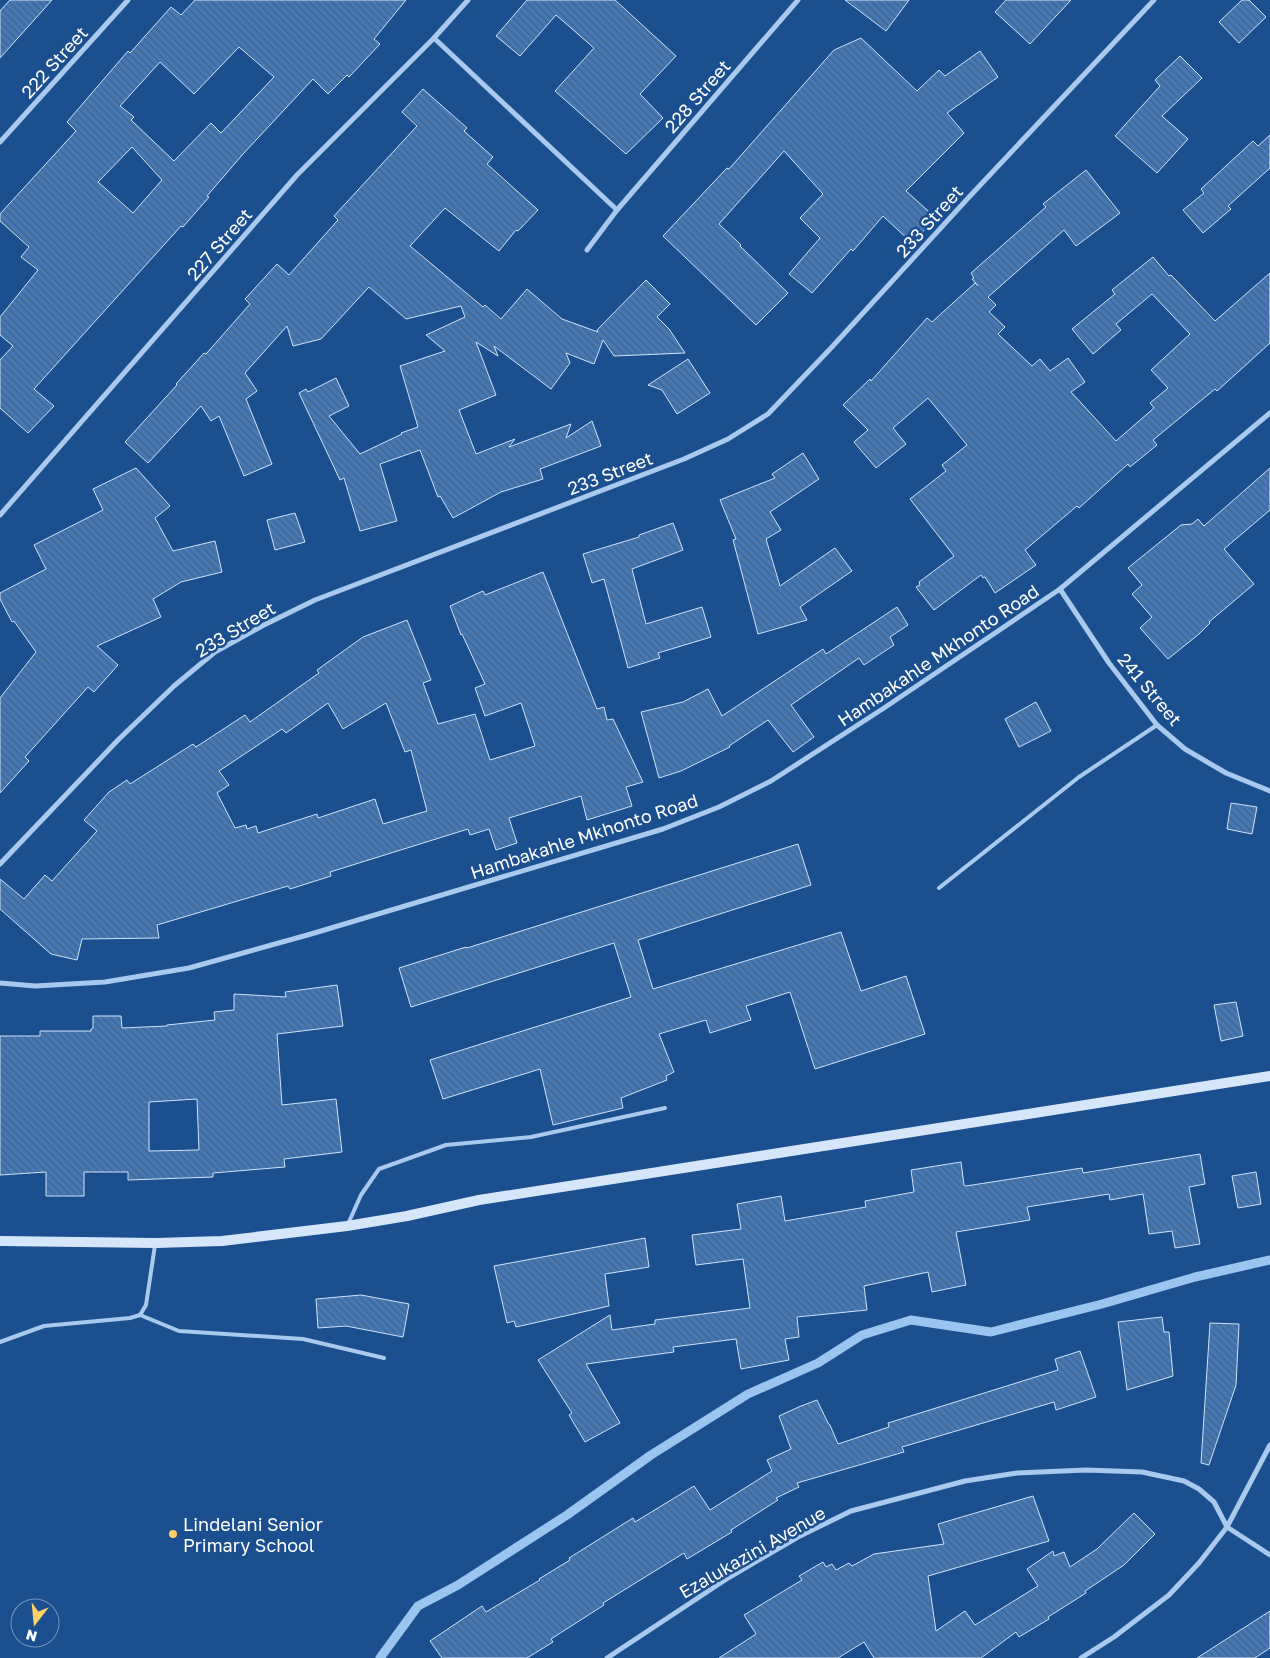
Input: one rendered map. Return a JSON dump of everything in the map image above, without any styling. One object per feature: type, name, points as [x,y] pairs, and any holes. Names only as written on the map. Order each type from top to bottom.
[{"type":"street","name":"222 Street","points":[[0,142],[128,0]]},
{"type":"street","name":"227 Street","points":[[0,515],[297,175],[434,38],[468,0]]},
{"type":"street","name":"228 Street","points":[[587,250],[617,210],[798,0]]},
{"type":"street","name":"233 Street","points":[[0,864],[119,739],[174,686],[215,652],[315,600],[684,459],[728,439],[768,414],[1154,0]]},
{"type":"street","points":[[434,38],[617,210]]},
{"type":"street","name":"Hambakahle Mkhonto Road","points":[[0,984],[35,986],[105,982],[190,968],[663,829],[719,807],[771,781],[884,708],[1060,589],[1270,413]]},
{"type":"street","name":"241 Street","points":[[1060,589],[1109,663],[1157,725],[1185,749],[1226,773],[1270,791]]},
{"type":"street","points":[[0,1241],[156,1243],[222,1241],[347,1226],[498,1197],[1269,1079]]},
{"type":"street","points":[[1081,1658],[1114,1637],[1169,1595],[1199,1563],[1227,1527],[1270,1445]]},
{"type":"street","name":"Ezalukazini Avenue","points":[[607,1658],[728,1578],[798,1537],[851,1511],[965,1481],[1027,1473],[1086,1470],[1142,1472],[1184,1482],[1199,1489],[1214,1502],[1227,1527]]},
{"type":"street","points":[[1227,1527],[1270,1555]]},
{"type":"lane","points":[[939,888],[1079,777],[1157,725]]},
{"type":"lane","points":[[347,1226],[361,1196],[379,1169],[446,1145],[531,1136],[665,1108]]},
{"type":"lane","points":[[140,1315],[146,1305],[156,1243]]},
{"type":"lane","points":[[0,1342],[44,1326],[130,1318],[140,1315],[179,1332],[303,1339],[384,1358]]},
{"type":"building","points":[[10,0],[52,0],[0,58],[0,11]]},
{"type":"building","points":[[195,0],[406,0],[374,39],[380,44],[349,77],[347,75],[328,94],[313,79],[243,154],[183,227],[181,226],[34,389],[54,406],[28,433],[0,408],[0,360],[13,346],[0,335],[0,317],[38,270],[21,257],[29,247],[0,221],[0,214],[76,131],[67,122],[128,51],[130,53],[171,7],[181,15]],"holes":[[[239,47],[274,77],[221,133],[211,123],[174,161],[131,120],[134,117],[120,106],[160,62],[194,94]],[[132,147],[162,180],[133,213],[98,182]]]},
{"type":"building","points":[[527,0],[615,0],[676,56],[640,94],[663,118],[626,154],[555,91],[594,48],[556,15],[520,56],[496,36]]},
{"type":"building","points":[[845,0],[909,0],[886,31]]},
{"type":"building","points":[[1006,0],[1071,0],[1030,44],[995,12]]},
{"type":"building","points":[[1242,0],[1249,0],[1266,17],[1239,43],[1219,22]]},
{"type":"building","points":[[861,38],[917,91],[939,70],[945,76],[980,51],[998,77],[947,113],[964,133],[906,191],[936,218],[912,243],[883,216],[853,251],[851,249],[812,293],[789,274],[820,238],[800,218],[823,194],[784,151],[719,224],[788,293],[756,325],[663,236],[727,168],[729,169],[834,50]]},
{"type":"building","points":[[1180,56],[1202,78],[1162,116],[1188,139],[1157,173],[1115,136],[1160,86],[1155,80]]},
{"type":"building","points":[[423,89],[467,128],[464,131],[493,157],[487,164],[538,210],[518,231],[516,230],[499,251],[445,208],[410,246],[483,307],[485,305],[501,319],[527,289],[562,319],[598,332],[597,330],[646,280],[670,304],[657,317],[669,329],[685,353],[614,356],[603,340],[594,364],[566,353],[570,363],[551,389],[494,346],[498,356],[476,342],[496,395],[459,410],[476,454],[515,439],[509,447],[571,424],[566,438],[592,421],[601,446],[540,469],[543,479],[501,492],[453,518],[440,496],[438,497],[420,450],[380,464],[397,521],[360,531],[344,478],[340,480],[299,393],[306,389],[308,392],[336,378],[349,406],[329,416],[360,454],[401,433],[418,427],[400,366],[445,351],[426,335],[465,317],[461,306],[406,319],[369,287],[321,339],[293,346],[287,326],[245,373],[257,391],[246,399],[272,464],[244,476],[219,416],[211,421],[201,406],[148,463],[125,442],[250,304],[245,299],[277,264],[289,275],[338,220],[334,216],[417,126],[402,112]]},
{"type":"building","points":[[1270,135],[1270,168],[1228,206],[1231,209],[1203,233],[1183,210],[1204,193],[1201,189],[1253,141],[1258,146]]},
{"type":"building","points":[[1086,170],[1120,213],[1076,246],[1064,230],[988,297],[996,305],[989,312],[1005,327],[998,334],[1032,366],[1040,359],[1050,371],[1068,358],[1085,382],[1071,392],[1116,441],[1154,408],[1150,403],[1168,388],[1151,370],[1190,334],[1152,294],[1116,324],[1121,330],[1093,354],[1072,329],[1115,294],[1112,290],[1153,257],[1169,276],[1171,275],[1215,321],[1270,273],[1270,343],[1217,391],[1215,389],[1153,440],[1157,445],[1130,467],[1128,464],[1079,508],[1077,506],[1025,550],[1036,565],[995,593],[985,577],[983,578],[981,575],[934,610],[916,587],[920,585],[919,582],[954,556],[910,499],[946,471],[942,465],[967,445],[928,398],[893,428],[906,444],[876,468],[854,442],[868,430],[843,405],[870,379],[871,381],[927,318],[932,322],[975,283],[978,286],[972,279],[974,278],[971,273],[1046,207],[1043,204]]},
{"type":"building","points":[[688,359],[710,393],[677,414],[662,390],[648,385]]},
{"type":"building","points":[[803,453],[819,479],[770,512],[781,530],[766,539],[780,586],[835,548],[852,571],[800,607],[807,620],[758,634],[733,540],[736,539],[720,500],[775,478],[772,474]]},
{"type":"building","points":[[136,468],[170,506],[155,518],[173,551],[215,541],[222,572],[181,582],[153,599],[161,617],[97,646],[118,665],[94,692],[88,687],[25,757],[29,761],[0,793],[0,698],[36,652],[14,621],[12,622],[0,599],[0,593],[46,569],[34,545],[103,510],[93,489]]},
{"type":"building","points":[[1270,468],[1270,510],[1224,549],[1254,584],[1209,622],[1199,634],[1168,659],[1140,628],[1152,617],[1132,594],[1142,585],[1128,568],[1181,525],[1192,524],[1198,519],[1204,526]]},
{"type":"building","points":[[295,513],[305,542],[275,550],[267,520]]},
{"type":"building","points":[[673,523],[683,550],[632,569],[646,624],[702,607],[711,637],[658,653],[660,658],[628,668],[604,579],[592,583],[583,554],[639,537],[639,535]]},
{"type":"building","points":[[543,572],[597,709],[604,707],[607,720],[613,719],[643,782],[626,787],[632,806],[587,820],[581,796],[509,818],[517,843],[496,850],[489,829],[470,835],[468,829],[330,872],[331,876],[290,889],[288,886],[157,925],[159,938],[82,939],[77,960],[51,954],[0,909],[0,879],[24,899],[45,875],[52,881],[97,831],[84,820],[109,792],[127,780],[130,784],[193,744],[196,747],[245,715],[250,722],[319,673],[317,670],[363,637],[407,620],[431,680],[423,683],[438,724],[475,714],[490,760],[535,746],[521,703],[485,716],[475,688],[485,684],[461,635],[450,606],[483,591],[485,595]],"holes":[[[328,703],[343,729],[386,703],[405,752],[411,750],[427,811],[383,824],[375,799],[318,818],[317,814],[258,833],[256,826],[247,829],[246,825],[235,828],[217,793],[229,785],[219,771],[282,729],[286,733]]]},
{"type":"building","points":[[897,607],[908,625],[890,637],[894,645],[864,665],[859,658],[791,705],[814,737],[793,752],[768,720],[730,747],[681,771],[659,778],[641,712],[683,702],[708,689],[722,716],[823,649],[826,654]]},
{"type":"building","points":[[1036,702],[1051,731],[1019,747],[1005,719]]},
{"type":"building","points":[[1231,803],[1257,807],[1252,834],[1227,829]]},
{"type":"building","points":[[798,844],[811,885],[638,940],[653,989],[841,932],[861,991],[906,976],[925,1034],[815,1069],[790,992],[746,1006],[751,1020],[710,1033],[706,1020],[659,1034],[674,1072],[666,1076],[667,1080],[621,1098],[623,1108],[553,1125],[540,1069],[443,1099],[430,1060],[631,997],[614,943],[411,1007],[399,968]]},
{"type":"building","points":[[337,985],[343,1026],[277,1034],[282,1105],[336,1099],[342,1152],[284,1159],[285,1167],[213,1173],[213,1177],[128,1180],[128,1172],[84,1172],[84,1196],[46,1196],[46,1172],[0,1175],[0,1036],[40,1036],[40,1031],[91,1031],[93,1028],[93,1016],[121,1016],[122,1028],[167,1026],[215,1020],[214,1012],[234,1010],[234,994],[286,997],[285,992]],"holes":[[[197,1099],[199,1150],[149,1151],[149,1102]]]},
{"type":"building","points":[[1236,1002],[1243,1036],[1221,1041],[1214,1005]]},
{"type":"building","points":[[1200,1154],[1205,1184],[1189,1187],[1200,1244],[1175,1248],[1172,1231],[1149,1234],[1143,1194],[1110,1200],[1109,1194],[1027,1207],[1030,1220],[956,1232],[966,1285],[932,1292],[928,1272],[864,1286],[867,1310],[797,1317],[799,1337],[785,1339],[789,1360],[741,1369],[736,1339],[673,1347],[674,1352],[586,1364],[620,1423],[585,1442],[569,1415],[572,1413],[538,1360],[610,1315],[612,1330],[655,1324],[655,1320],[750,1308],[743,1259],[696,1265],[692,1235],[741,1229],[737,1204],[781,1196],[785,1221],[866,1207],[865,1201],[914,1192],[911,1170],[961,1162],[964,1185],[966,1186],[1082,1168],[1083,1173]]},
{"type":"building","points":[[1256,1172],[1261,1204],[1238,1208],[1232,1176]]},
{"type":"building","points":[[645,1238],[649,1267],[605,1274],[609,1306],[516,1327],[514,1321],[507,1323],[494,1266]]},
{"type":"building","points":[[361,1295],[409,1304],[403,1337],[346,1326],[318,1328],[316,1299]]},
{"type":"building","points":[[1162,1317],[1164,1332],[1169,1332],[1173,1376],[1127,1390],[1118,1322]]},
{"type":"building","points":[[1210,1323],[1239,1324],[1236,1385],[1209,1465],[1201,1463]]},
{"type":"building","points":[[1080,1351],[1096,1397],[1056,1410],[1054,1402],[902,1447],[904,1452],[797,1483],[799,1487],[776,1498],[778,1500],[731,1530],[732,1532],[687,1559],[684,1553],[603,1603],[604,1605],[551,1639],[553,1642],[527,1658],[442,1658],[430,1641],[482,1606],[486,1612],[540,1580],[570,1560],[569,1558],[633,1518],[635,1522],[694,1486],[710,1510],[772,1471],[767,1460],[791,1449],[779,1416],[801,1406],[817,1400],[838,1444],[889,1427],[888,1423],[1058,1370],[1055,1359]]},
{"type":"building","points":[[1033,1496],[1049,1541],[928,1576],[936,1631],[965,1611],[975,1625],[1038,1586],[1027,1569],[1053,1551],[1054,1556],[1064,1552],[1070,1567],[1097,1549],[1134,1513],[1155,1534],[1124,1565],[1085,1591],[1086,1593],[1019,1637],[1016,1632],[981,1658],[874,1658],[864,1642],[838,1658],[719,1658],[756,1634],[744,1615],[802,1580],[799,1576],[823,1562],[826,1567],[832,1564],[836,1570],[849,1563],[852,1566],[874,1554],[944,1544],[938,1524]]},
{"type":"building","points":[[1270,1611],[1270,1648],[1255,1658],[1197,1658]]},
{"type":"waterway","points":[[380,1658],[418,1606],[458,1585],[567,1515],[651,1455],[748,1394],[818,1363],[862,1335],[911,1320],[991,1332],[1102,1304],[1195,1277],[1270,1260]]},
{"type":"place","name":"Lindelani Senior Primary School","points":[[173,1534]]}]
